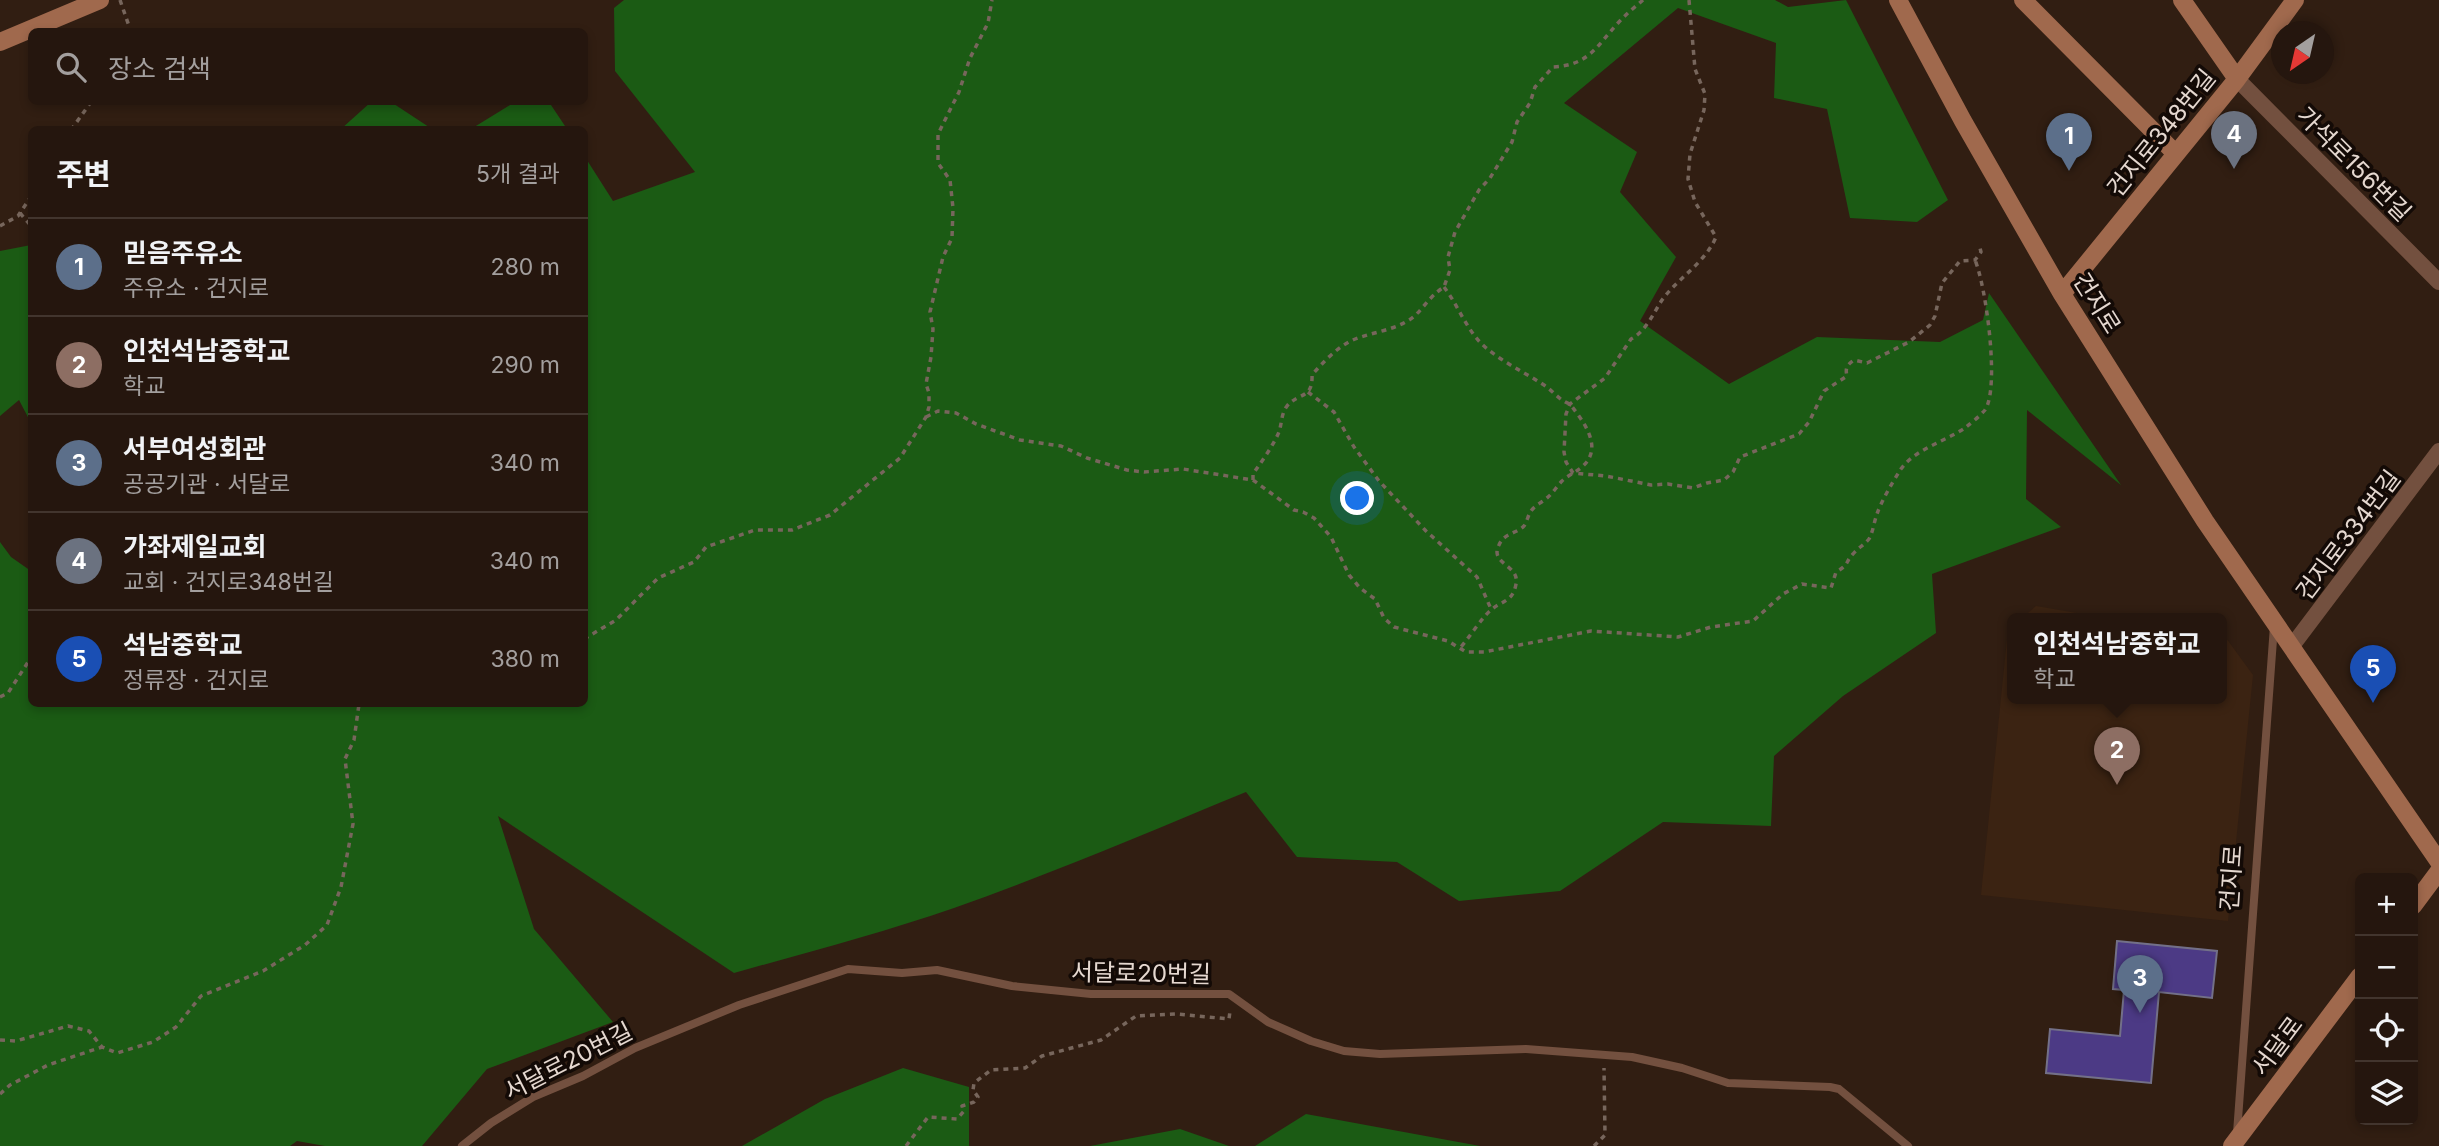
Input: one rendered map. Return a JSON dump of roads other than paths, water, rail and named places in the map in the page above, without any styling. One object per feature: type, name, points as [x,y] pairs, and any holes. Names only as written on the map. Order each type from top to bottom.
[{"type":"street","points":[[32,28],[100,0]]},
{"type":"street","name":"건지로","points":[[1898,0],[1963,121],[2062,294],[2205,521],[2439,862]]},
{"type":"street","points":[[2023,0],[2176,154]]},
{"type":"street","points":[[2182,0],[2236,79]]},
{"type":"street","name":"건지로348번길","points":[[2062,294],[2236,79],[2295,0]]},
{"type":"street","points":[[0,41],[28,30]]},
{"type":"street","name":"가석로156번길","points":[[2236,79],[2439,282]]},
{"type":"street","name":"건지로334번길","points":[[2292,646],[2439,451]]},
{"type":"street","points":[[2418,899],[2439,871]]},
{"type":"street","name":"서달로","points":[[2234,1143],[2355,983]]},
{"type":"lane","name":"건지로","points":[[2234,1143],[2275,621]]},
{"type":"lane","name":"서달로20번길","points":[[462,1146],[491,1123],[533,1097],[583,1076],[635,1048],[740,1005],[848,969],[902,973],[937,970],[1012,986],[1091,994],[1228,994],[1268,1022],[1311,1041],[1343,1051],[1380,1054],[1526,1049],[1632,1057],[1682,1068],[1728,1083],[1830,1087],[1839,1089],[1908,1146]]},
{"type":"place","name":"가좌제일교회","points":[[2234,169]]},
{"type":"place","name":"믿음주유소","points":[[2069,171]]},
{"type":"place","name":"석남중학교","points":[[2373,703]]},
{"type":"place","name":"인천석남중학교","points":[[2117,785]]},
{"type":"place","name":"서부여성회관","points":[[2140,1013]]}]
